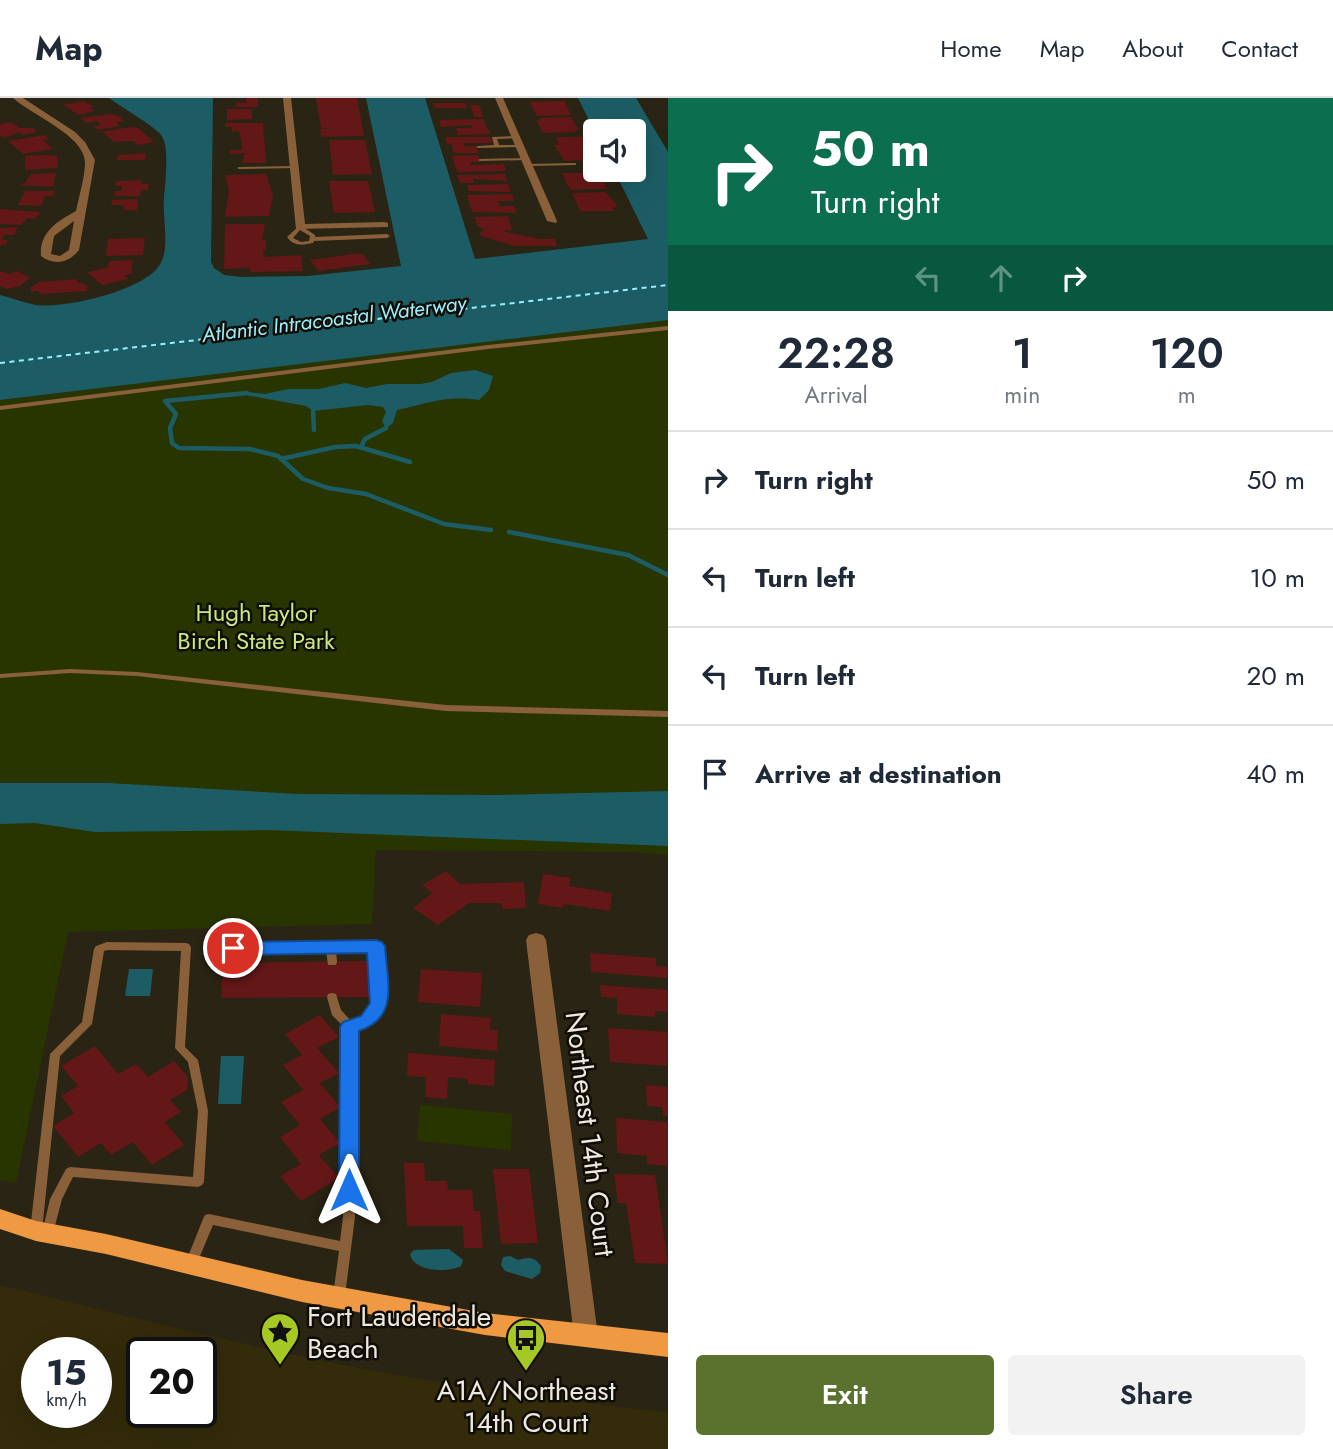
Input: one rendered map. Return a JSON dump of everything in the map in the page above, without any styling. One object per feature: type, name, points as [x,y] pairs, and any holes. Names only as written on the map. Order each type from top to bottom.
[{"type":"main road","points":[[0,1219],[42,1232],[339,1298],[485,1324],[668,1345]]},
{"type":"main road","points":[[0,1229],[42,1232]]},
{"type":"street","points":[[17,98],[82,144],[90,160],[79,213]]},
{"type":"street","points":[[286,98],[300,227],[384,225]]},
{"type":"street","points":[[499,98],[552,221]]},
{"type":"street","name":"Northeast 14th Court","points":[[536,940],[586,1336]]},
{"type":"lane","points":[[478,147],[518,142]]},
{"type":"lane","points":[[480,160],[574,164]]},
{"type":"lane","points":[[239,168],[294,167]]},
{"type":"lane","points":[[312,239],[300,227],[290,237],[307,243],[312,239],[387,236]]},
{"type":"lane","points":[[0,408],[488,347],[668,328]]},
{"type":"lane","points":[[0,676],[70,671],[138,674],[446,708],[668,714]]},
{"type":"lane","points":[[107,946],[186,947],[180,1048],[193,1060],[203,1111],[198,1182],[70,1172],[42,1232],[55,1054],[87,1024],[99,949],[107,946]]},
{"type":"lane","points":[[233,948],[376,946],[380,1004],[367,1021],[350,1027]]},
{"type":"lane","points":[[331,947],[332,962]]},
{"type":"lane","points":[[332,997],[336,1012],[350,1027],[349,1217],[339,1298]]},
{"type":"lane","points":[[191,1264],[209,1219],[345,1247]]},
{"type":"green space","name":"Hugh Taylor Birch State Park","points":[[668,320],[668,855],[631,852],[376,850],[372,924],[68,932],[16,1183],[0,1180],[0,400]]},
{"type":"green space","points":[[420,1105],[512,1114],[511,1150],[417,1141]]},
{"type":"sand","name":"Fort Lauderdale Beach","points":[[0,1285],[216,1337],[126,1337],[126,1428],[217,1428],[217,1337],[426,1380],[668,1412],[668,1449],[0,1449]]},
{"type":"water","name":"Atlantic Intracoastal Waterway","points":[[109,98],[213,98],[211,262],[214,268],[224,275],[242,277],[308,276],[401,266],[366,98],[425,98],[475,259],[648,239],[620,182],[646,182],[646,119],[588,119],[578,98],[636,98],[668,152],[668,320],[0,400],[0,295],[36,305],[83,301],[137,283],[150,275],[163,259],[165,147],[161,135]]},
{"type":"water","points":[[475,370],[493,376],[489,390],[479,400],[447,399],[397,410],[393,423],[386,428],[382,421],[386,412],[383,407],[368,405],[313,411],[306,406],[245,395],[248,392],[265,394],[288,389],[319,389],[345,383],[366,388],[387,384],[420,384],[432,382],[451,373]]},
{"type":"water","points":[[0,783],[108,783],[297,794],[496,795],[668,791],[668,846],[269,830],[95,832],[35,823],[0,824]]},
{"type":"water","points":[[129,969],[153,969],[150,996],[125,996]]},
{"type":"water","points":[[221,1056],[244,1056],[241,1104],[218,1104]]},
{"type":"water","points":[[449,1249],[463,1260],[461,1266],[448,1270],[424,1268],[413,1260],[410,1254],[414,1250]]},
{"type":"water","points":[[510,1256],[518,1260],[534,1259],[541,1266],[540,1273],[532,1279],[505,1271],[501,1265],[503,1257]]},
{"type":"building","points":[[246,98],[258,98],[258,107],[236,107],[236,103],[246,103]]},
{"type":"building","points":[[316,98],[357,98],[364,136],[321,137],[320,129],[334,129],[321,128]]},
{"type":"building","points":[[84,101],[94,107],[90,108],[95,111],[79,115],[63,105]]},
{"type":"building","points":[[564,101],[571,115],[537,116],[529,102]]},
{"type":"building","points":[[433,103],[465,103],[467,108],[435,108]]},
{"type":"building","points":[[470,105],[479,105],[483,117],[474,117]]},
{"type":"building","points":[[227,109],[252,109],[252,119],[227,120]]},
{"type":"building","points":[[111,114],[124,117],[120,118],[124,121],[116,122],[120,126],[98,130],[93,126],[101,125],[97,121],[86,123],[80,118]]},
{"type":"building","points":[[571,117],[579,130],[575,130],[576,132],[543,133],[536,120],[540,120],[539,118]]},
{"type":"building","points":[[483,119],[490,134],[458,135],[456,128],[472,128],[471,125],[441,127],[439,120]]},
{"type":"building","points":[[11,122],[20,128],[33,128],[38,132],[23,135],[20,132],[4,138],[0,135],[0,124]]},
{"type":"building","points":[[225,123],[263,123],[266,163],[242,163],[245,153],[230,154],[230,150],[242,150],[242,144],[239,131],[232,132],[232,127],[225,127]]},
{"type":"building","points":[[138,128],[154,142],[138,145],[133,141],[114,142],[102,132]]},
{"type":"building","points":[[45,135],[49,139],[43,140],[53,149],[23,154],[8,141]]},
{"type":"building","points":[[445,137],[491,137],[493,143],[464,143],[464,146],[476,146],[478,153],[454,153]]},
{"type":"building","points":[[556,137],[583,137],[583,160],[564,161],[554,145],[559,145]]},
{"type":"building","points":[[329,140],[365,140],[372,174],[333,175]]},
{"type":"building","points":[[146,153],[145,160],[117,160],[118,155]]},
{"type":"building","points":[[478,155],[480,162],[471,162],[471,165],[504,164],[506,171],[457,172],[452,156]]},
{"type":"building","points":[[25,156],[57,156],[58,168],[25,170]]},
{"type":"building","points":[[56,173],[53,187],[17,185],[24,184],[31,174]]},
{"type":"building","points":[[562,173],[583,173],[583,182],[604,182],[607,189],[570,190]]},
{"type":"building","points":[[266,174],[273,195],[269,216],[225,217],[229,190],[225,175]]},
{"type":"building","points":[[505,174],[507,181],[473,179],[474,183],[460,183],[457,175]]},
{"type":"building","points":[[142,180],[141,184],[149,184],[148,190],[141,190],[140,196],[114,196],[115,191],[121,191],[122,186],[115,186],[116,181]]},
{"type":"building","points":[[329,181],[368,181],[375,212],[334,213]]},
{"type":"building","points":[[508,184],[511,192],[469,191],[467,185]]},
{"type":"building","points":[[25,191],[55,191],[53,196],[45,196],[41,206],[18,205]]},
{"type":"building","points":[[605,192],[617,207],[613,207],[614,211],[580,211],[572,193]]},
{"type":"building","points":[[512,194],[514,201],[498,201],[500,206],[514,206],[517,213],[472,212],[467,195]]},
{"type":"building","points":[[138,199],[137,210],[124,210],[124,205],[111,205],[112,200]]},
{"type":"building","points":[[0,209],[41,212],[35,219],[27,218],[21,225],[0,224]]},
{"type":"building","points":[[508,216],[512,230],[502,231],[539,239],[555,239],[557,246],[514,246],[481,236],[480,233],[485,229],[478,227],[474,217]]},
{"type":"building","points":[[225,224],[265,224],[262,240],[266,240],[264,257],[301,255],[303,271],[250,272],[250,268],[224,269]]},
{"type":"building","points":[[17,227],[15,235],[4,235],[2,240],[7,240],[6,244],[0,246],[0,228]]},
{"type":"building","points":[[145,238],[143,255],[106,256],[108,239]]},
{"type":"building","points":[[363,254],[370,264],[318,271],[310,260]]},
{"type":"building","points":[[133,260],[133,273],[124,276],[129,279],[102,285],[87,272],[108,268],[109,261]]},
{"type":"building","points":[[0,271],[9,274],[17,271],[30,278],[20,286],[7,289],[0,286]]},
{"type":"building","points":[[77,279],[77,282],[87,285],[87,291],[39,294],[39,291],[31,292],[31,287],[39,282]]},
{"type":"building","points":[[446,871],[460,884],[524,882],[526,908],[502,909],[502,903],[469,903],[438,925],[413,908],[432,893],[422,885]]},
{"type":"building","points":[[543,874],[571,878],[569,886],[612,893],[610,911],[564,904],[563,908],[538,904]]},
{"type":"building","points":[[590,953],[656,958],[656,966],[668,967],[668,978],[591,972]]},
{"type":"building","points":[[370,961],[371,997],[221,998],[223,963]]},
{"type":"building","points":[[421,969],[482,973],[480,1007],[418,1002]]},
{"type":"building","points":[[600,985],[668,990],[668,1012],[655,1011],[655,1017],[617,1014],[617,998],[601,997]]},
{"type":"building","points":[[441,1014],[491,1018],[490,1030],[498,1030],[497,1051],[439,1046]]},
{"type":"building","points":[[320,1015],[339,1037],[317,1048],[339,1073],[320,1083],[340,1107],[320,1119],[340,1143],[319,1155],[339,1178],[301,1201],[280,1176],[301,1164],[280,1137],[300,1125],[281,1102],[303,1090],[283,1065],[302,1055],[285,1034]]},
{"type":"building","points":[[608,1028],[668,1032],[668,1066],[610,1062]]},
{"type":"building","points":[[95,1046],[118,1074],[136,1064],[148,1077],[174,1061],[188,1077],[187,1090],[170,1100],[181,1112],[165,1122],[184,1145],[152,1165],[133,1142],[111,1155],[101,1143],[78,1157],[53,1126],[74,1113],[61,1096],[78,1086],[61,1066]]},
{"type":"building","points":[[408,1053],[495,1060],[494,1086],[468,1084],[468,1079],[448,1077],[447,1099],[425,1097],[426,1077],[407,1076]]},
{"type":"building","points":[[646,1085],[668,1087],[668,1116],[663,1116],[662,1107],[647,1106]]},
{"type":"building","points":[[616,1118],[668,1122],[668,1166],[647,1164],[647,1156],[617,1153]]},
{"type":"building","points":[[404,1163],[424,1163],[425,1181],[447,1181],[448,1190],[472,1190],[474,1211],[480,1211],[483,1248],[464,1248],[463,1226],[407,1226]]},
{"type":"building","points":[[493,1169],[529,1169],[538,1243],[501,1244]]},
{"type":"building","points":[[614,1174],[655,1175],[668,1264],[635,1263],[626,1203],[618,1203]]},
{"type":"waterway","points":[[247,393],[165,401],[176,414],[170,428],[172,443],[179,448],[250,449],[281,459]]},
{"type":"waterway","points":[[313,411],[314,430]]},
{"type":"waterway","points":[[361,447],[365,439],[386,428]]},
{"type":"waterway","points":[[281,459],[335,447],[356,446],[410,462]]},
{"type":"waterway","points":[[281,459],[303,479],[328,488],[366,494],[444,524],[491,530]]},
{"type":"waterway","points":[[509,532],[628,555],[668,575]]},
{"type":"ferry route","points":[[0,363],[668,285]]},
{"type":"place","name":"Fort Lauderdale Beach","points":[[280,1366]]},
{"type":"place","name":"A1A/Northeast 14th Court","points":[[526,1372]]},
{"type":"route","points":[[233,948],[376,946],[380,1004],[367,1021],[350,1027],[349,1190]]}]
